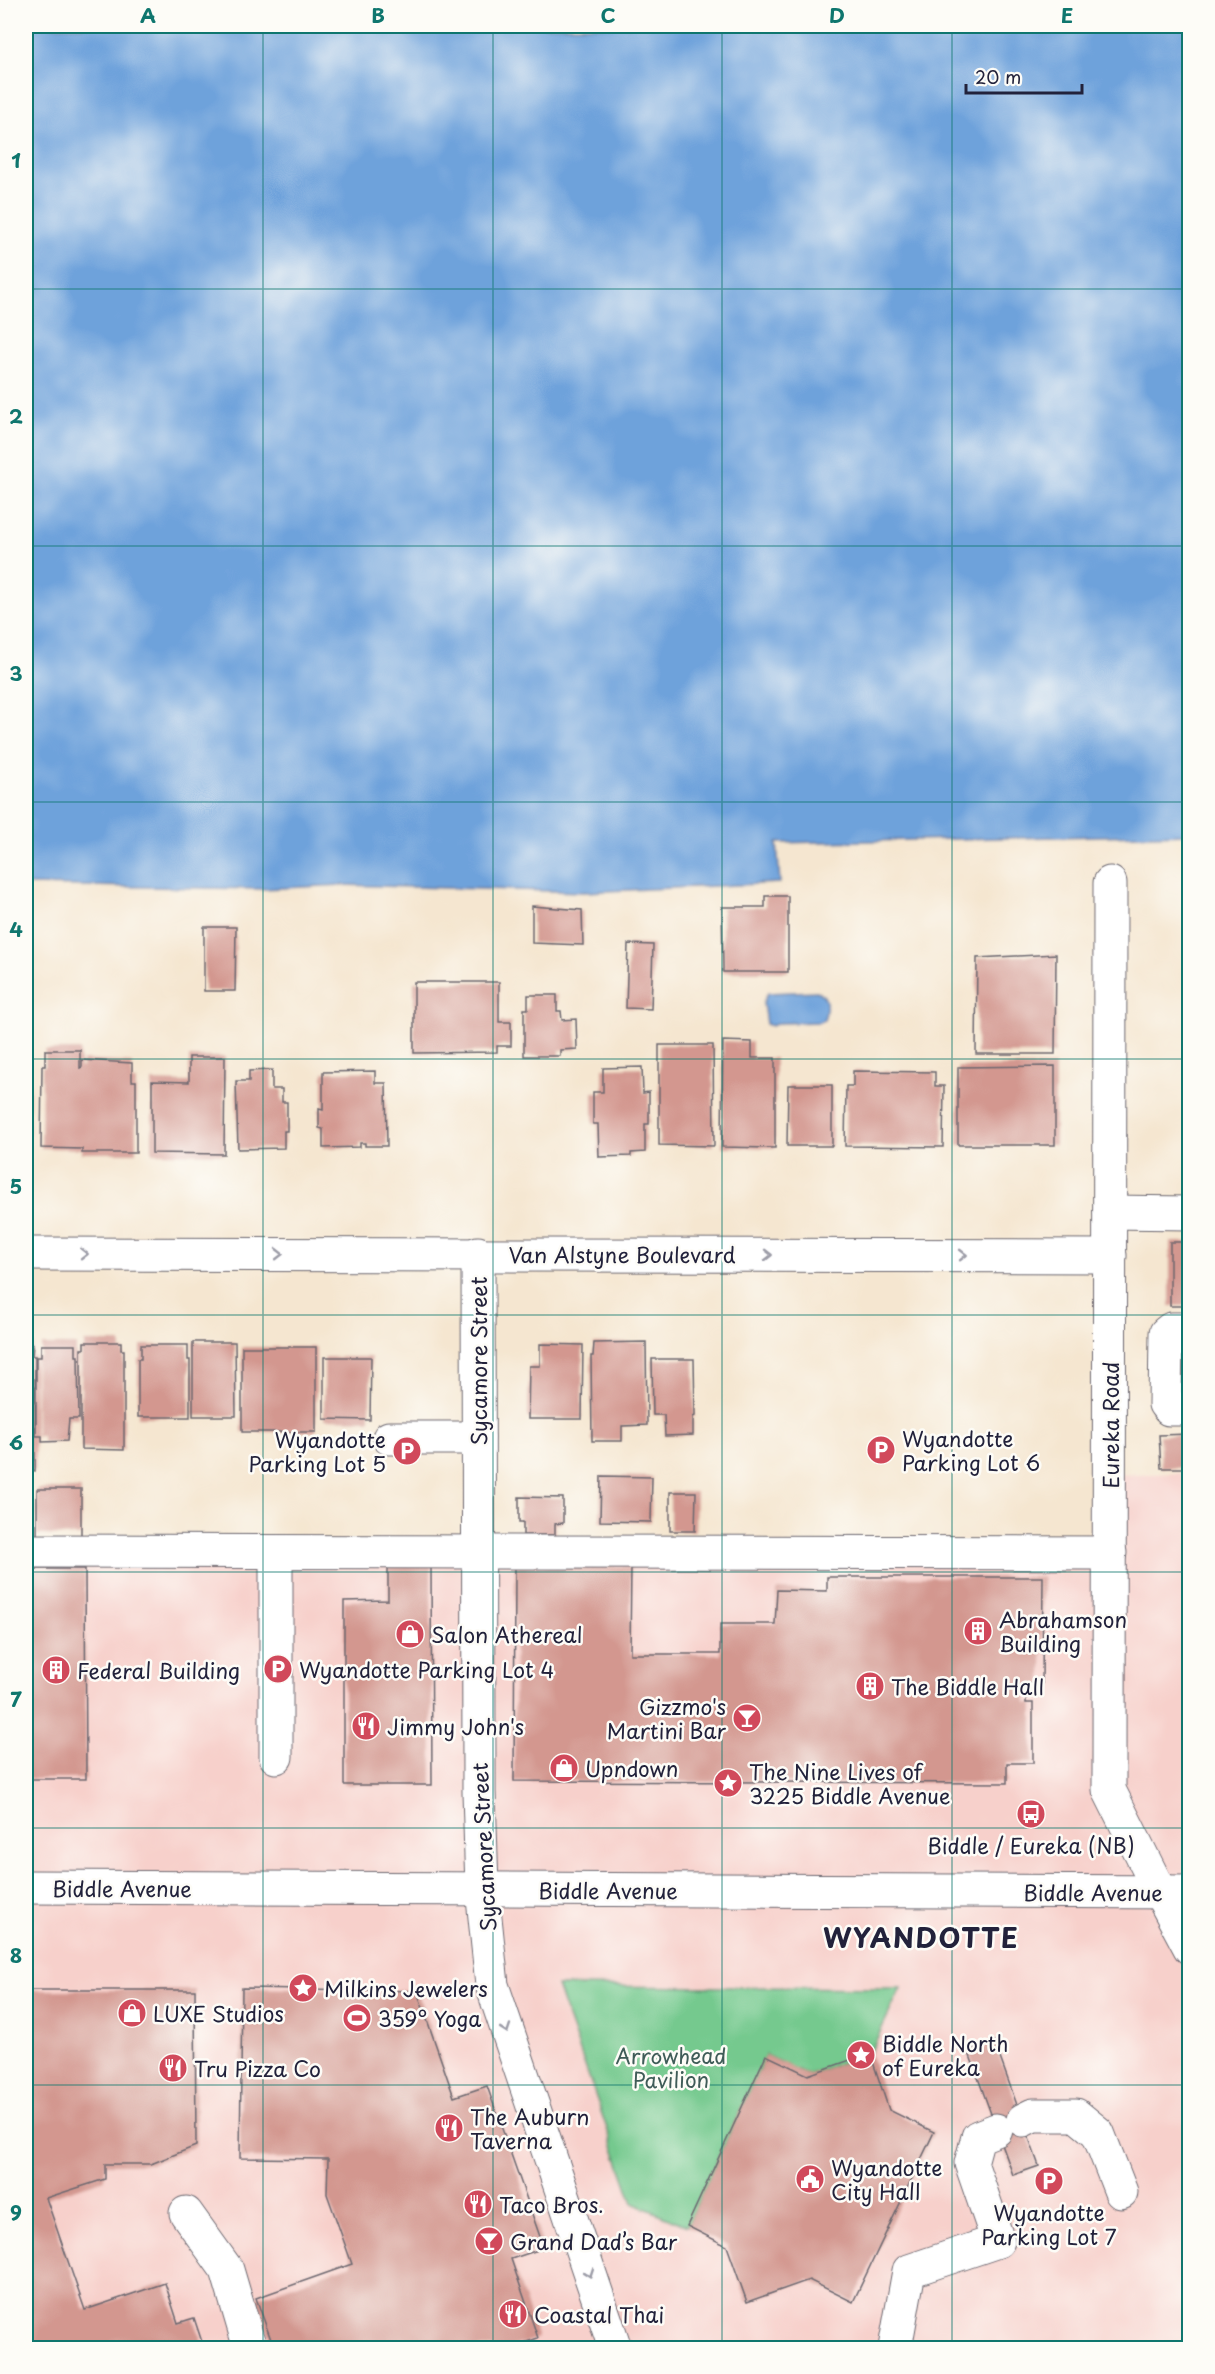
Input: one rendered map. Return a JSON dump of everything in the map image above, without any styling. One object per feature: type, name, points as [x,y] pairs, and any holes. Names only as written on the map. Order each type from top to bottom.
[{"type":"street","name":"Eureka Road","points":[[1110,883],[1109,1790],[1175,1892],[1190,1948]]},
{"type":"street","points":[[1110,1212],[1190,1214]]},
{"type":"street","name":"Van Alstyne Boulevard","points":[[26,1254],[478,1253],[1110,1256]]},
{"type":"street","name":"Sycamore Street","points":[[478,1253],[477,1553],[482,1889],[492,1985],[615,2349]]},
{"type":"street","points":[[1190,1329],[1171,1329],[1166,1333],[1165,1404],[1169,1409],[1190,1408]]},
{"type":"street","points":[[389,1438],[478,1438]]},
{"type":"street","points":[[26,1551],[1110,1554]]},
{"type":"street","points":[[276,1553],[276,1757]]},
{"type":"street","name":"Biddle Avenue","points":[[26,1887],[1175,1892]]},
{"type":"street","points":[[895,2349],[909,2271],[998,2241],[971,2163],[978,2137],[1034,2115],[1076,2115],[1098,2133],[1121,2193]]},
{"type":"street","points":[[186,2213],[227,2270],[250,2349]]},
{"type":"shaded area","points":[[1189,1473],[1189,2348],[26,2348],[26,1551],[1110,1553],[1110,1475]]},
{"type":"green space","name":"Arrowhead Pavilion","points":[[557,1986],[901,1988],[870,2053],[808,2075],[766,2055],[687,2226],[633,2203]]},
{"type":"water","points":[[26,26],[1189,26],[1189,834],[777,843],[780,883],[584,892],[342,885],[262,889],[26,885]]},
{"type":"water","points":[[817,991],[825,999],[824,1020],[778,1023],[772,1026],[766,1024],[763,1003],[768,993]]},
{"type":"building","points":[[765,896],[788,896],[788,972],[723,972],[722,907],[765,907]]},
{"type":"building","points":[[532,906],[582,910],[583,945],[532,943]]},
{"type":"building","points":[[204,927],[236,927],[235,991],[204,991]]},
{"type":"building","points":[[628,944],[653,945],[651,1009],[626,1008]]},
{"type":"building","points":[[1056,954],[1055,1054],[976,1054],[977,958]]},
{"type":"building","points":[[414,982],[499,982],[499,1022],[511,1022],[511,1046],[497,1046],[497,1052],[414,1053]]},
{"type":"building","points":[[528,995],[557,995],[557,1011],[561,1011],[562,1020],[576,1019],[577,1049],[560,1050],[560,1056],[524,1056],[524,1009],[528,1009]]},
{"type":"building","points":[[723,1041],[752,1042],[752,1058],[775,1058],[775,1148],[722,1147]]},
{"type":"building","points":[[659,1045],[713,1045],[714,1146],[659,1145]]},
{"type":"building","points":[[45,1050],[80,1050],[80,1068],[82,1060],[132,1063],[132,1081],[136,1081],[136,1153],[82,1153],[82,1149],[41,1148],[42,1066],[45,1066]]},
{"type":"building","points":[[26,1051],[30,1051],[29,1152],[26,1152]]},
{"type":"building","points":[[189,1057],[225,1057],[224,1154],[152,1153],[152,1081],[189,1082]]},
{"type":"building","points":[[1055,1066],[1055,1145],[958,1145],[958,1067]]},
{"type":"building","points":[[642,1067],[643,1093],[649,1092],[649,1124],[645,1124],[645,1152],[631,1153],[631,1156],[599,1157],[598,1124],[593,1124],[593,1092],[603,1092],[603,1068]]},
{"type":"building","points":[[272,1070],[272,1089],[282,1089],[282,1102],[287,1102],[287,1131],[284,1131],[284,1148],[238,1149],[236,1081],[249,1081],[249,1071]]},
{"type":"building","points":[[375,1071],[375,1083],[386,1083],[387,1146],[365,1146],[365,1143],[360,1143],[360,1147],[323,1148],[323,1129],[319,1128],[319,1109],[323,1110],[323,1072]]},
{"type":"building","points":[[853,1071],[935,1072],[935,1086],[944,1086],[943,1147],[845,1146],[846,1086],[853,1086]]},
{"type":"building","points":[[788,1085],[832,1085],[832,1146],[787,1146]]},
{"type":"building","points":[[1170,1242],[1190,1242],[1190,1306],[1170,1306]]},
{"type":"building","points":[[84,1342],[121,1342],[121,1350],[124,1350],[124,1450],[81,1449],[81,1349],[84,1349]]},
{"type":"building","points":[[193,1342],[235,1342],[236,1416],[193,1416]]},
{"type":"building","points":[[646,1342],[647,1425],[622,1426],[622,1441],[592,1441],[591,1356],[593,1356],[594,1343]]},
{"type":"building","points":[[26,1344],[33,1344],[32,1356],[35,1356],[35,1471],[26,1471]]},
{"type":"building","points":[[540,1344],[583,1345],[582,1419],[528,1419],[529,1366],[540,1366]]},
{"type":"building","points":[[41,1345],[76,1345],[79,1419],[69,1419],[67,1441],[42,1442],[42,1436],[36,1436],[36,1357],[41,1357]]},
{"type":"building","points":[[141,1345],[188,1345],[190,1417],[138,1417],[138,1359],[141,1359]]},
{"type":"building","points":[[242,1347],[316,1347],[316,1432],[242,1432]]},
{"type":"building","points":[[1170,1354],[1190,1354],[1190,1390],[1171,1390]]},
{"type":"building","points":[[324,1357],[371,1357],[370,1420],[324,1419]]},
{"type":"building","points":[[652,1359],[694,1359],[693,1435],[665,1436],[664,1415],[653,1415]]},
{"type":"building","points":[[1190,1434],[1190,1468],[1161,1468],[1159,1435]]},
{"type":"building","points":[[601,1476],[652,1477],[651,1522],[600,1521]]},
{"type":"building","points":[[37,1489],[81,1489],[81,1536],[37,1535]]},
{"type":"building","points":[[670,1492],[696,1492],[695,1531],[670,1531]]},
{"type":"building","points":[[26,1497],[31,1497],[32,1535],[26,1535]]},
{"type":"building","points":[[519,1497],[563,1498],[563,1523],[555,1524],[555,1535],[523,1535],[523,1522],[519,1522]]},
{"type":"building","points":[[388,1565],[431,1565],[432,1785],[344,1785],[344,1601],[388,1600]]},
{"type":"building","points":[[515,1566],[631,1566],[630,1654],[720,1654],[720,1624],[775,1624],[777,1590],[827,1591],[827,1577],[1043,1577],[1042,1684],[1026,1684],[1026,1703],[1033,1703],[1033,1763],[1007,1763],[1007,1783],[514,1781]]},
{"type":"building","name":"Federal Building","points":[[26,1569],[85,1569],[86,1779],[26,1779]]},
{"type":"building","points":[[242,1988],[417,1991],[454,2097],[487,2086],[544,2248],[511,2259],[538,2338],[509,2348],[274,2348],[256,2298],[352,2264],[327,2194],[328,2159],[240,2158]]},
{"type":"building","points":[[27,1990],[195,1990],[196,2146],[151,2164],[105,2164],[105,2179],[46,2198],[85,2310],[165,2283],[178,2323],[194,2318],[204,2348],[26,2348]]},
{"type":"building","points":[[994,2041],[1039,2166],[1013,2175],[968,2050]]},
{"type":"building","name":"Wyandotte City Hall","points":[[870,2053],[889,2110],[934,2132],[853,2302],[809,2280],[747,2302],[727,2246],[687,2226],[766,2055],[808,2075]]},
{"type":"place","name":"Wyandotte Parking Lot 6","points":[[881,1450]]},
{"type":"place","name":"Wyandotte Parking Lot 5","points":[[407,1451]]},
{"type":"place","name":"Abrahamson Building","points":[[978,1631]]},
{"type":"place","name":"Salon Athereal","points":[[410,1634]]},
{"type":"place","name":"Wyandotte Parking Lot 4","points":[[278,1669]]},
{"type":"place","name":"Federal Building","points":[[56,1670]]},
{"type":"place","name":"The Biddle Hall","points":[[870,1686]]},
{"type":"place","name":"Gizzmo's Martini Bar","points":[[747,1718]]},
{"type":"place","name":"Jimmy John's","points":[[366,1726]]},
{"type":"place","name":"Upndown","points":[[564,1768]]},
{"type":"place","name":"The Nine Lives of 3225 Biddle Avenue","points":[[728,1783]]},
{"type":"place","name":"Biddle / Eureka (NB)","points":[[1031,1814]]},
{"type":"place","name":"Milkins Jewelers","points":[[303,1988]]},
{"type":"place","name":"LUXE Studios","points":[[132,2013]]},
{"type":"place","name":"359° Yoga","points":[[357,2018]]},
{"type":"place","name":"Biddle North of Eureka","points":[[861,2055]]},
{"type":"place","name":"Tru Pizza Co","points":[[173,2068]]},
{"type":"place","name":"The Auburn Taverna","points":[[449,2128]]},
{"type":"place","name":"Wyandotte City Hall","points":[[810,2179]]},
{"type":"place","name":"Wyandotte Parking Lot 7","points":[[1049,2181]]},
{"type":"place","name":"Taco Bros.","points":[[478,2204]]},
{"type":"place","name":"Grand Dad’s Bar","points":[[489,2241]]},
{"type":"place","name":"Coastal Thai","points":[[513,2314]]},
{"type":"district","name":"WYANDOTTE","points":[[921,1936]]}]
